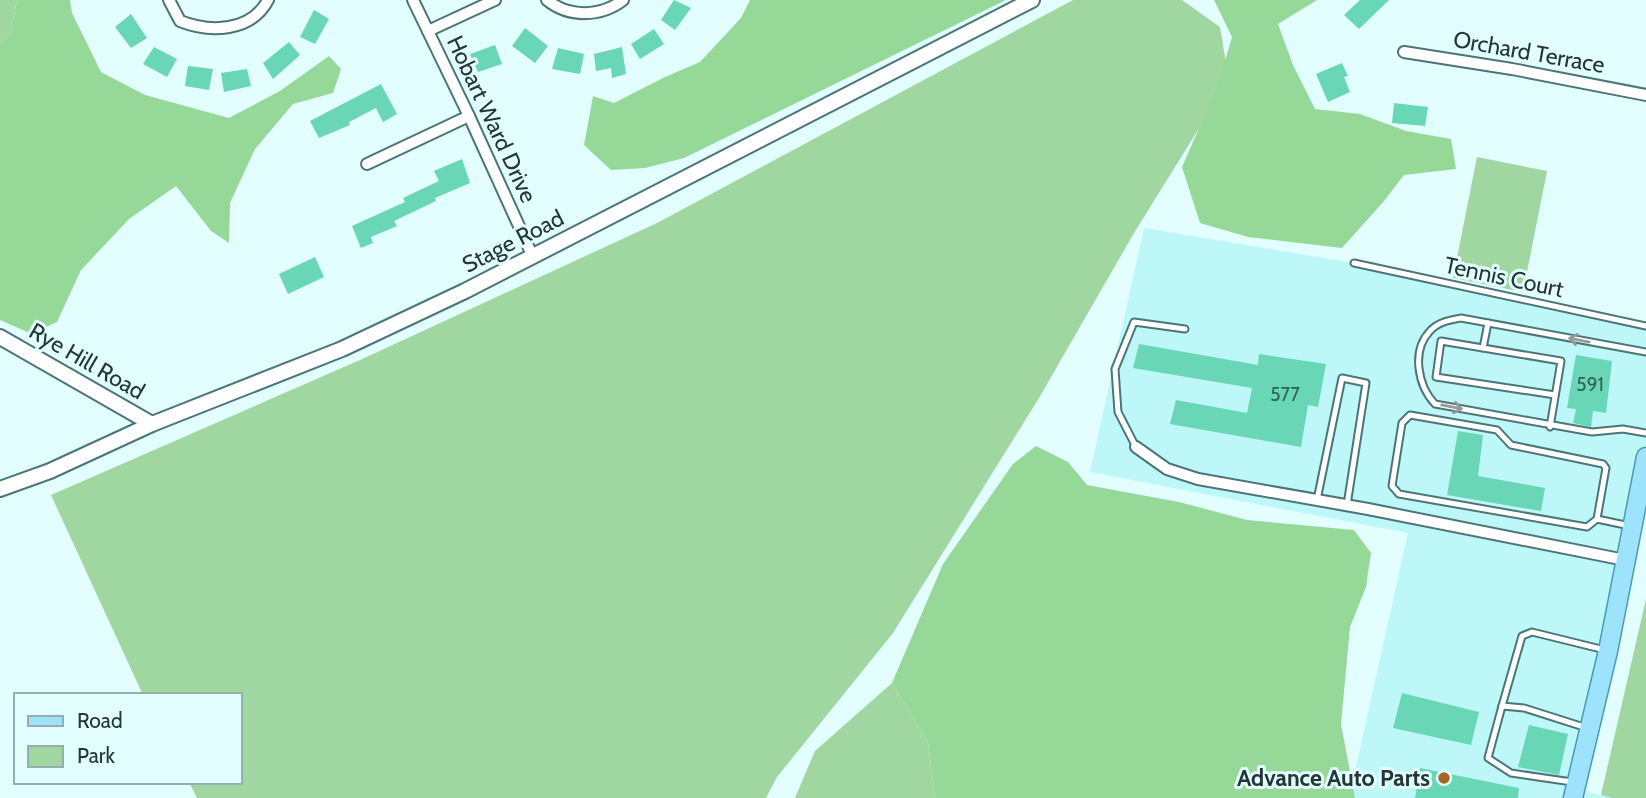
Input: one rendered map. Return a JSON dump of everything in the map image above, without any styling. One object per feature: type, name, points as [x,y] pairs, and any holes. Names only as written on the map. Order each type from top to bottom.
[{"type":"main road","points":[[1575,790],[1608,651],[1646,457]]},
{"type":"street","points":[[169,0],[180,21],[199,28],[215,29],[241,24],[257,16],[268,0]]},
{"type":"street","name":"Hobart Ward Drive","points":[[413,0],[533,257]]},
{"type":"street","points":[[428,31],[495,0]]},
{"type":"street","points":[[547,0],[559,9],[573,13],[600,12],[623,0]]},
{"type":"street","name":"Stage Road","points":[[0,489],[50,471],[152,424],[342,349],[533,257],[1032,0]]},
{"type":"street","name":"Orchard Terrace","points":[[1404,52],[1512,69],[1646,95]]},
{"type":"street","points":[[367,164],[469,116]]},
{"type":"street","name":"Rye Hill Road","points":[[0,337],[152,424]]},
{"type":"street","points":[[1136,447],[1167,469],[1181,475],[1347,505],[1625,561]]},
{"type":"lane","name":"Tennis Court","points":[[1354,263],[1646,326]]},
{"type":"lane","points":[[1646,352],[1461,318],[1442,322],[1429,332],[1420,351],[1419,378],[1426,395],[1435,404],[1592,432],[1623,429],[1646,433]]},
{"type":"lane","points":[[1136,447],[1118,412],[1115,369],[1134,322],[1185,329]]},
{"type":"lane","points":[[1483,348],[1488,323]]},
{"type":"lane","points":[[1550,426],[1561,361],[1441,341],[1436,377],[1555,395]]},
{"type":"lane","points":[[1317,500],[1342,378],[1366,383],[1347,505]]},
{"type":"lane","points":[[1597,519],[1606,468],[1603,464],[1511,445],[1497,430],[1410,415],[1402,423],[1392,485],[1399,494],[1587,527],[1597,519],[1633,526]]},
{"type":"lane","points":[[1575,790],[1511,773],[1488,758],[1522,636],[1532,632],[1608,651]]},
{"type":"lane","points":[[1502,706],[1524,708],[1590,729]]},
{"type":"shaded area","points":[[1144,228],[1354,263],[1646,329],[1646,488],[1576,789],[1612,798],[1349,798],[1408,533],[1090,472]]},
{"type":"green space","points":[[0,0],[17,0],[10,36],[0,43]]},
{"type":"green space","points":[[17,0],[70,0],[72,13],[101,72],[145,95],[229,118],[280,91],[329,56],[341,69],[333,93],[293,104],[255,149],[230,203],[229,243],[211,231],[176,186],[129,219],[81,270],[57,322],[32,334],[0,320],[0,43],[10,36]]},
{"type":"green space","points":[[750,0],[1006,0],[684,158],[645,168],[611,170],[584,145],[593,96],[614,103],[700,62],[741,18]]},
{"type":"green space","points":[[1073,0],[1182,0],[1220,27],[1229,80],[1134,233],[1039,398],[893,633],[777,777],[766,798],[197,798],[190,784],[242,784],[242,693],[142,693],[51,495],[360,360],[657,223]]},
{"type":"green space","points":[[1214,0],[1317,0],[1278,24],[1293,65],[1315,109],[1360,114],[1406,131],[1451,139],[1456,169],[1404,175],[1342,248],[1248,237],[1200,223],[1182,167],[1218,85],[1232,37]]},
{"type":"green space","points":[[1477,157],[1547,171],[1523,292],[1453,278]]},
{"type":"green space","points":[[1036,446],[1068,462],[1087,485],[1179,502],[1247,520],[1354,530],[1371,553],[1366,587],[1350,627],[1341,724],[1355,798],[935,798],[928,742],[892,683],[943,564],[1013,464]]},
{"type":"green space","points":[[1646,599],[1646,798],[1612,798],[1601,795]]},
{"type":"green space","points":[[892,683],[928,742],[935,798],[795,798],[815,751]]},
{"type":"building","points":[[674,0],[691,8],[675,30],[661,20]]},
{"type":"building","points":[[1360,0],[1389,0],[1359,29],[1344,15]]},
{"type":"building","points":[[314,10],[329,19],[315,44],[300,37]]},
{"type":"building","points":[[131,14],[147,38],[131,48],[115,27]]},
{"type":"building","points":[[525,28],[548,46],[535,63],[512,46]]},
{"type":"building","points":[[654,29],[664,44],[640,59],[631,44]]},
{"type":"building","points":[[289,42],[300,55],[273,79],[263,63]]},
{"type":"building","points":[[495,45],[502,64],[478,72],[470,54]]},
{"type":"building","points":[[154,47],[177,59],[167,77],[143,64]]},
{"type":"building","points":[[622,47],[626,74],[612,78],[611,68],[596,71],[594,54]]},
{"type":"building","points":[[558,48],[584,54],[580,74],[552,69]]},
{"type":"building","points":[[1342,63],[1348,76],[1344,77],[1350,92],[1328,102],[1316,74]]},
{"type":"building","points":[[188,66],[213,69],[209,90],[185,86]]},
{"type":"building","points":[[247,69],[251,86],[224,92],[221,73]]},
{"type":"building","points":[[381,84],[397,114],[383,122],[376,108],[349,122],[350,125],[319,138],[310,121]]},
{"type":"building","points":[[1394,103],[1428,107],[1425,126],[1392,123]]},
{"type":"building","points":[[462,159],[470,183],[435,198],[436,201],[394,221],[397,226],[371,237],[373,243],[361,248],[352,226],[405,202],[403,198],[439,181],[434,171]]},
{"type":"building","points":[[315,257],[324,277],[288,294],[279,274]]},
{"type":"building","points":[[1139,344],[1258,365],[1259,354],[1326,364],[1318,407],[1308,405],[1301,447],[1170,424],[1176,400],[1247,413],[1252,388],[1133,368]]},
{"type":"building","points":[[1576,355],[1612,361],[1606,413],[1593,411],[1591,427],[1573,423],[1576,409],[1567,408]]},
{"type":"building","points":[[1458,431],[1483,435],[1478,476],[1545,488],[1541,511],[1447,495]]},
{"type":"building","points":[[1402,693],[1479,712],[1471,745],[1393,728]]},
{"type":"building","points":[[1529,725],[1568,734],[1559,775],[1518,767]]},
{"type":"building","name":"Advance Auto Parts","points":[[1420,768],[1519,788],[1518,798],[1415,798]]},
{"type":"place","name":"Advance Auto Parts","points":[[1444,778]]}]
